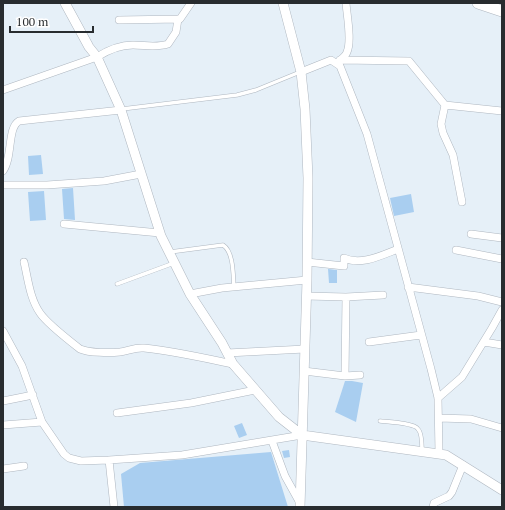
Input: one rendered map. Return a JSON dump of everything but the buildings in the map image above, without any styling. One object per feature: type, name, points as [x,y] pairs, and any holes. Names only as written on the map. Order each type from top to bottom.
[{"type":"main road","points":[[478,3],[502,11]]},
{"type":"street","points":[[65,3],[89,47],[97,57],[121,110],[160,233],[190,294],[233,364],[279,417],[302,435]]},
{"type":"street","points":[[119,20],[178,19],[182,16],[191,3]]},
{"type":"street","points":[[283,3],[301,72],[305,109],[308,178],[307,280],[300,505]]},
{"type":"street","points":[[338,62],[347,54],[348,48],[349,40],[346,3]]},
{"type":"street","points":[[3,90],[97,57],[106,51],[116,48],[132,45],[155,46],[168,44],[176,32],[178,19]]},
{"type":"street","points":[[301,72],[331,60],[338,62],[409,61],[445,106],[502,111]]},
{"type":"street","points":[[338,62],[367,134],[438,398],[439,453]]},
{"type":"street","points":[[445,106],[441,124],[453,155],[462,202]]},
{"type":"street","points":[[3,171],[7,165],[12,128],[19,121],[121,110]]},
{"type":"street","points":[[3,185],[47,185],[104,181],[141,174]]},
{"type":"street","points":[[64,224],[160,233]]},
{"type":"street","points":[[471,234],[502,238]]},
{"type":"street","points":[[307,262],[344,266],[344,258],[350,260],[364,260],[398,249]]},
{"type":"street","points":[[456,250],[502,259]]},
{"type":"street","points":[[24,262],[34,302],[40,313],[80,349],[85,351],[115,352],[134,348],[143,348],[180,353],[233,364]]},
{"type":"street","points":[[190,294],[234,287],[307,280]]},
{"type":"street","points":[[408,287],[478,296],[502,302]]},
{"type":"street","points":[[306,296],[346,297],[383,295]]},
{"type":"street","points":[[345,376],[346,297]]},
{"type":"street","points":[[438,398],[462,377],[502,312]]},
{"type":"street","points":[[4,333],[22,366],[42,422],[64,454],[69,458],[81,461],[182,455],[302,435],[422,452],[439,453],[446,455],[502,490]]},
{"type":"street","points":[[369,342],[421,335]]},
{"type":"street","points":[[484,342],[502,345]]},
{"type":"street","points":[[227,353],[305,349]]},
{"type":"street","points":[[304,371],[345,376],[360,375]]},
{"type":"street","points":[[117,413],[191,403],[255,390]]},
{"type":"street","points":[[3,401],[33,395]]},
{"type":"street","points":[[439,418],[472,419],[502,428]]},
{"type":"street","points":[[3,425],[42,422]]},
{"type":"street","points":[[272,441],[285,476],[300,505]]},
{"type":"street","points":[[110,460],[114,507]]},
{"type":"street","points":[[433,507],[434,503],[449,496],[452,492],[463,465]]},
{"type":"street","points":[[3,469],[24,466]]},
{"type":"lane","points":[[121,110],[238,95],[256,90],[301,72]]},
{"type":"lane","points":[[169,252],[223,245],[228,248],[230,253],[234,287]]},
{"type":"lane","points":[[117,284],[174,263]]},
{"type":"lane","points":[[380,421],[407,424],[417,427],[419,429],[422,452]]}]
